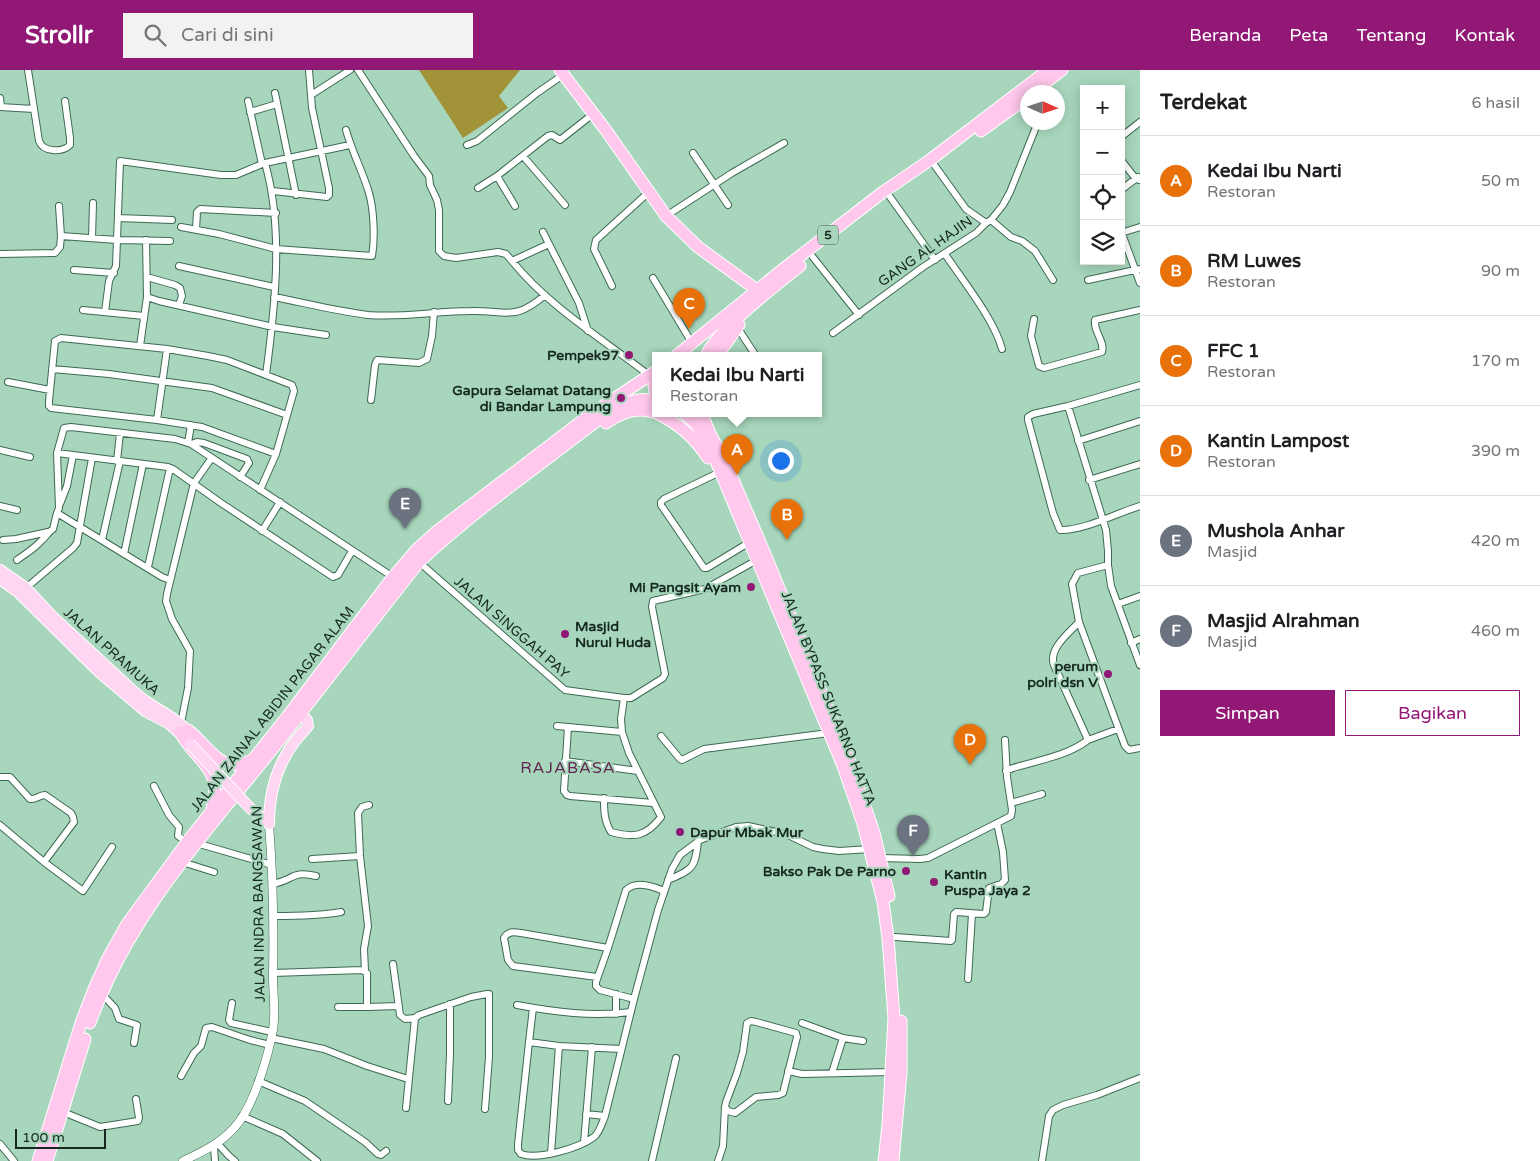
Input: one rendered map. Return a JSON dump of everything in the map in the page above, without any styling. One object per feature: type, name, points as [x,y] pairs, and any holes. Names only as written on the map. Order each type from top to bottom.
[{"type":"highway","name":"5","points":[[708,352],[714,342],[754,304],[812,256],[890,197],[935,166],[1048,70]]},
{"type":"highway","points":[[1042,85],[1062,70]]},
{"type":"highway","points":[[561,72],[666,216],[698,247],[757,290]]},
{"type":"highway","name":"5","points":[[1004,108],[1020,101]]},
{"type":"highway","name":"5","points":[[681,352],[883,192],[987,122]]},
{"type":"highway","points":[[720,352],[754,304]]},
{"type":"highway","name":"JALAN ZAINAL ABIDIN PAGAR ALAM","points":[[47,1161],[98,991],[125,928],[142,902],[300,714],[419,562],[439,543],[554,454],[590,415],[652,375]]},
{"type":"highway","name":"JALAN ZAINAL ABIDIN PAGAR ALAM","points":[[38,1161],[82,1020],[134,928],[182,862],[212,810],[394,577],[418,548],[436,532],[570,436],[625,403],[637,400],[652,401]]},
{"type":"highway","points":[[554,454],[581,442],[615,416],[634,410],[643,409],[652,412]]},
{"type":"highway","points":[[664,417],[683,428],[697,442],[712,464],[721,467]]},
{"type":"highway","name":"JALAN BYPASS SUKARNO HATTA","points":[[688,417],[704,436],[765,554],[813,683],[858,783],[881,858],[895,937],[901,1018],[901,1073],[893,1161]]},
{"type":"highway","name":"JALAN BYPASS SUKARNO HATTA","points":[[703,417],[757,560],[807,668]]},
{"type":"highway","points":[[710,417],[721,467]]},
{"type":"highway","name":"JALAN BYPASS SUKARNO HATTA","points":[[813,683],[829,733],[854,797],[870,849],[888,938],[894,1018],[892,1072],[884,1161]]},
{"type":"highway","points":[[212,810],[216,790],[212,775],[207,766],[185,742],[187,734],[223,763],[238,765],[253,759]]},
{"type":"highway","points":[[212,775],[222,774],[225,769],[223,763]]},
{"type":"main road","name":"JALAN PRAMUKA","points":[[0,570],[26,588],[99,672],[145,711],[187,734],[253,806],[269,819]]},
{"type":"main road","name":"JALAN PRAMUKA","points":[[0,579],[52,620]]},
{"type":"main road","name":"JALAN INDRA BANGSAWAN","points":[[269,819],[273,786],[278,773],[290,749],[308,726],[307,720],[300,714]]},
{"type":"street","points":[[28,70],[39,141],[42,148],[68,148],[70,142],[65,101]]},
{"type":"street","points":[[273,191],[296,195],[328,196],[329,188],[312,108],[309,70]]},
{"type":"street","points":[[312,95],[350,70]]},
{"type":"street","points":[[358,70],[429,176],[439,210],[439,251],[444,256],[456,258],[498,252],[506,254],[545,295],[588,331],[652,373]]},
{"type":"street","points":[[467,145],[477,140],[561,72]]},
{"type":"street","points":[[275,93],[296,195]]},
{"type":"street","points":[[0,98],[0,107],[34,109]]},
{"type":"street","points":[[248,101],[273,191],[276,213],[274,297],[266,375]]},
{"type":"street","points":[[250,112],[277,104]]},
{"type":"street","points":[[478,188],[497,176],[548,136],[552,135],[558,140],[562,139],[593,114]]},
{"type":"street","points":[[1125,134],[1140,122]]},
{"type":"street","points":[[181,227],[219,234],[276,249],[372,256],[372,206],[369,191],[350,145],[346,130]]},
{"type":"street","name":"GANG AL HAJIN","points":[[833,333],[976,233],[989,221],[1003,206],[1035,130]]},
{"type":"street","points":[[666,216],[732,172],[784,143]]},
{"type":"street","points":[[105,312],[109,281],[114,273],[120,163],[122,160],[210,175],[236,175],[264,164],[350,145]]},
{"type":"street","points":[[693,153],[728,205]]},
{"type":"street","points":[[523,156],[565,205]]},
{"type":"street","points":[[1125,165],[1137,179],[1125,187]]},
{"type":"street","points":[[935,166],[966,209],[1022,241],[1035,251],[1054,280]]},
{"type":"street","points":[[497,176],[515,206]]},
{"type":"street","points":[[612,286],[594,249],[596,240],[649,192]]},
{"type":"street","points":[[890,197],[935,260]]},
{"type":"street","points":[[92,238],[93,204]]},
{"type":"street","points":[[0,254],[55,252],[60,247],[61,236],[59,206]]},
{"type":"street","points":[[196,230],[197,212],[200,209],[276,213]]},
{"type":"street","points":[[118,218],[172,220]]},
{"type":"street","points":[[1125,231],[1140,228]]},
{"type":"street","points":[[543,232],[579,303],[588,331]]},
{"type":"street","points":[[61,236],[170,241]]},
{"type":"street","points":[[1125,239],[1138,270],[1140,283]]},
{"type":"street","points":[[140,346],[147,297],[146,240]]},
{"type":"street","points":[[512,261],[550,244]]},
{"type":"street","points":[[945,254],[994,330],[1002,349]]},
{"type":"street","points":[[812,256],[859,315]]},
{"type":"street","points":[[179,266],[274,287]]},
{"type":"street","points":[[74,270],[114,273]]},
{"type":"street","points":[[1088,280],[1138,270]]},
{"type":"street","points":[[147,276],[180,288],[182,296],[179,305]]},
{"type":"street","points":[[653,278],[692,343]]},
{"type":"street","points":[[274,297],[369,315],[414,315],[472,310],[508,314],[532,306],[545,295]]},
{"type":"street","points":[[147,297],[272,326],[326,335]]},
{"type":"street","points":[[83,310],[144,316]]},
{"type":"street","points":[[1034,320],[1031,336],[1039,366],[1044,368],[1102,352],[1103,346],[1094,325],[1096,319],[1140,310]]},
{"type":"street","points":[[371,400],[377,360],[419,363],[427,359],[432,336],[434,312]]},
{"type":"street","points":[[737,327],[753,352]]},
{"type":"street","points":[[260,490],[276,454],[294,386],[218,358],[167,349],[59,338],[54,344],[49,404],[51,408],[202,427],[276,454]]},
{"type":"street","points":[[158,420],[167,349]]},
{"type":"street","points":[[52,369],[109,374],[212,388],[287,415]]},
{"type":"street","points":[[8,382],[50,390]]},
{"type":"street","points":[[1140,385],[1033,414],[1028,417],[1028,426],[1058,528],[1061,530],[1103,520],[1140,506]]},
{"type":"street","points":[[1068,406],[1089,480],[1103,520],[1108,545],[1111,586],[1140,665]]},
{"type":"street","points":[[1078,441],[1140,421]]},
{"type":"street","points":[[189,443],[191,425]]},
{"type":"street","points":[[58,510],[57,453],[62,430],[66,426],[175,439],[189,443],[394,577]]},
{"type":"street","points":[[102,540],[118,461],[120,433]]},
{"type":"street","points":[[189,443],[200,442],[248,460],[249,463],[240,477]]},
{"type":"street","points":[[0,450],[30,457]]},
{"type":"street","points":[[57,453],[170,468],[335,578],[352,551]]},
{"type":"street","points":[[2,540],[16,539],[48,532],[53,529],[67,486],[73,455]]},
{"type":"street","points":[[26,588],[76,545],[92,458]]},
{"type":"street","points":[[187,734],[191,656],[189,648],[169,610],[167,597],[194,483],[211,459]]},
{"type":"street","points":[[124,554],[143,464]]},
{"type":"street","points":[[1089,480],[1140,464]]},
{"type":"street","points":[[721,467],[664,499],[661,502],[662,506],[704,568],[750,542]]},
{"type":"street","points":[[148,567],[170,468]]},
{"type":"street","points":[[262,531],[280,502]]},
{"type":"street","points":[[0,506],[17,510]]},
{"type":"street","points":[[58,510],[124,554],[170,580]]},
{"type":"street","points":[[17,560],[41,542],[48,532]]},
{"type":"street","points":[[604,798],[607,826],[611,832],[621,835],[641,835],[647,832],[660,817],[628,752],[622,732],[621,719],[624,698],[634,696],[663,678],[665,674],[652,602],[705,589],[757,560]]},
{"type":"street","name":"JALAN SINGGAH PAY","points":[[419,562],[565,690],[624,698]]},
{"type":"street","points":[[1108,565],[1078,573],[1073,579],[1073,592],[1080,622],[1118,729],[1127,749],[1140,748]]},
{"type":"street","points":[[1118,604],[1140,596]]},
{"type":"street","points":[[1080,622],[1059,645],[1053,653],[1052,659],[1087,741]]},
{"type":"street","points":[[1131,643],[1140,639]]},
{"type":"street","points":[[558,726],[622,732]]},
{"type":"street","points":[[568,727],[564,791],[567,795],[653,803]]},
{"type":"street","points":[[1006,771],[1064,754],[1087,741],[1118,729]]},
{"type":"street","points":[[661,736],[682,760],[704,749],[829,733]]},
{"type":"street","points":[[881,858],[928,858],[1010,816],[1012,803],[1006,771],[1005,740]]},
{"type":"street","points":[[565,761],[638,771]]},
{"type":"street","points":[[0,777],[10,777],[31,800],[45,795],[71,813],[74,822],[44,862]]},
{"type":"street","points":[[154,786],[166,809],[180,827],[178,836],[192,843],[272,865]]},
{"type":"street","points":[[1012,803],[1042,794]]},
{"type":"street","points":[[363,970],[368,926],[360,856],[358,813],[362,807],[369,804]]},
{"type":"street","name":"JALAN INDRA BANGSAWAN","points":[[183,1161],[216,1144],[230,1133],[242,1116],[258,1081],[271,1038],[274,916],[269,819]]},
{"type":"street","points":[[895,937],[950,941],[952,940],[954,914],[958,912],[972,914],[986,912],[989,888],[1002,884],[1005,880],[1003,852],[997,823]]},
{"type":"street","points":[[0,825],[44,862],[83,891],[112,847]]},
{"type":"street","points":[[533,1008],[518,1144],[518,1150],[526,1156],[537,1156],[566,1150],[584,1143],[595,1136],[605,1116],[634,999],[664,891],[672,868],[680,855],[698,841],[736,827],[748,826],[786,834],[823,849],[839,852],[870,849]]},
{"type":"street","points":[[668,880],[689,871],[693,867],[698,841]]},
{"type":"street","points":[[312,859],[360,856]]},
{"type":"street","points":[[182,862],[214,872]]},
{"type":"street","points":[[272,884],[279,883],[298,874],[304,873],[316,876]]},
{"type":"street","points":[[634,999],[600,990],[596,986],[597,977],[626,890],[630,886],[640,884],[664,891]]},
{"type":"street","points":[[274,916],[314,916],[341,912]]},
{"type":"street","points":[[968,979],[972,914]]},
{"type":"street","points":[[597,977],[513,966],[508,960],[504,938],[509,932],[521,932],[608,948]]},
{"type":"street","points":[[393,964],[398,1006],[402,1018],[415,1018],[471,997],[489,994],[489,1057],[485,1109]]},
{"type":"street","points":[[274,973],[363,970],[367,973],[367,1007]]},
{"type":"street","points":[[98,991],[115,1008],[119,1019],[138,1025],[134,1043]]},
{"type":"street","points":[[616,994],[616,1014]]},
{"type":"street","points":[[232,1003],[229,1020],[231,1023],[271,1038],[324,1049],[367,1066],[408,1079]]},
{"type":"street","points":[[448,1101],[450,1004]]},
{"type":"street","points":[[517,1005],[581,1015],[631,1012]]},
{"type":"street","points":[[338,1007],[398,1006]]},
{"type":"street","points":[[406,1108],[415,1018]]},
{"type":"street","points":[[718,1161],[723,1146],[726,1107],[738,1073],[748,1022],[756,1022],[796,1033],[797,1038],[781,1095],[756,1097],[736,1113],[728,1111],[726,1107]]},
{"type":"street","points":[[802,1022],[843,1038],[863,1042]]},
{"type":"street","points":[[181,1076],[194,1053],[201,1046],[206,1028],[212,1026],[250,1040],[271,1038]]},
{"type":"street","points":[[832,1073],[843,1038]]},
{"type":"street","points":[[529,1042],[621,1050]]},
{"type":"street","points":[[551,1153],[559,1046]]},
{"type":"street","points":[[584,1143],[592,1047]]},
{"type":"street","points":[[652,1161],[676,1058]]},
{"type":"street","points":[[788,1071],[802,1074],[892,1072]]},
{"type":"street","points":[[1042,1161],[1049,1116],[1054,1110],[1063,1105],[1097,1096],[1140,1078]]},
{"type":"street","points":[[258,1081],[305,1101],[365,1142],[378,1154],[386,1151]]},
{"type":"street","points":[[63,1112],[100,1127],[138,1121],[140,1118],[136,1099]]},
{"type":"street","points":[[586,1114],[605,1116]]},
{"type":"street","points":[[242,1116],[283,1134],[317,1161]]},
{"type":"street","points":[[0,1144],[14,1161]]},
{"type":"street","points":[[215,1161],[216,1144]]},
{"type":"street","points":[[216,1144],[235,1161]]},
{"type":"shaded area","points":[[419,70],[520,70],[499,96],[508,108],[463,138]]},
{"type":"place","name":"FFC 1","points":[[689,329]]},
{"type":"place","name":"Pempek97","points":[[629,355]]},
{"type":"place","name":"Gapura Selamat Datang di Bandar Lampung","points":[[621,398]]},
{"type":"place","name":"Kedai Ibu Narti","points":[[737,475]]},
{"type":"place","name":"Mushola Anhar","points":[[405,529]]},
{"type":"place","name":"RM Luwes","points":[[787,540]]},
{"type":"place","name":"Mi Pangsit Ayam","points":[[751,587]]},
{"type":"place","name":"Masjid Nurul Huda","points":[[565,634]]},
{"type":"place","name":"perum polri dsn V","points":[[1108,674]]},
{"type":"place","name":"Kantin Lampost","points":[[970,765]]},
{"type":"place","name":"Dapur Mbak Mur","points":[[680,832]]},
{"type":"place","name":"Masjid Alrahman","points":[[913,856]]},
{"type":"place","name":"Bakso Pak De Parno","points":[[906,871]]},
{"type":"place","name":"Kantin Puspa Jaya 2","points":[[934,882]]},
{"type":"district","name":"RAJABASA","points":[[568,767]]}]
